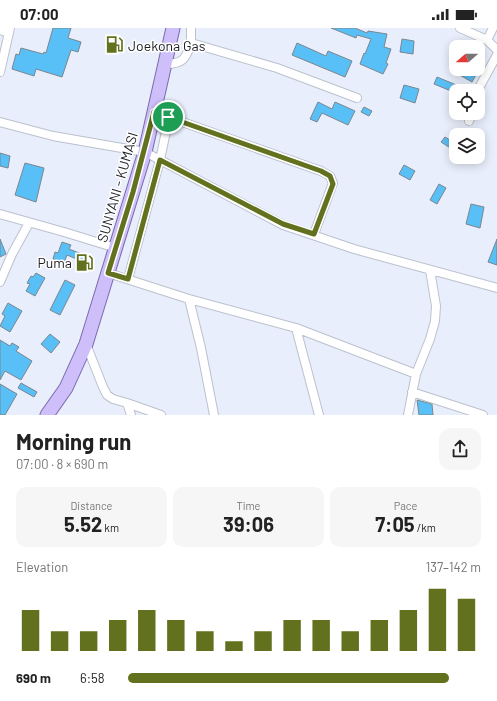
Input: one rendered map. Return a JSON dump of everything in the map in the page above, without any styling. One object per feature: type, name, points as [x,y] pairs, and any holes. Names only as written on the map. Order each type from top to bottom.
[{"type":"main road","name":"SUNYANI - KUMASI","points":[[47,415],[66,388],[86,344],[144,152],[173,28]]},
{"type":"street","points":[[165,64],[180,62],[184,59],[191,43],[191,28]]},
{"type":"street","points":[[460,28],[487,40],[497,50]]},
{"type":"street","points":[[487,40],[492,28]]},
{"type":"street","points":[[0,30],[9,30],[0,72]]},
{"type":"street","points":[[191,43],[277,68],[357,98]]},
{"type":"street","points":[[481,84],[497,55]]},
{"type":"street","points":[[154,112],[321,171],[330,176],[333,184],[314,234]]},
{"type":"street","points":[[128,279],[160,160],[168,117]]},
{"type":"street","points":[[0,122],[54,136],[144,152],[283,224],[354,249],[497,288]]},
{"type":"street","points":[[0,214],[116,248]]},
{"type":"street","points":[[0,282],[12,254],[29,223]]},
{"type":"street","points":[[408,415],[416,374],[430,339],[435,321],[436,306],[430,270]]},
{"type":"street","points":[[108,273],[189,299],[296,328],[416,374]]},
{"type":"street","points":[[189,299],[201,348],[214,415]]},
{"type":"street","points":[[296,328],[319,415]]},
{"type":"street","points":[[86,344],[107,395],[113,399],[161,415]]},
{"type":"street","points":[[412,392],[483,415]]},
{"type":"street","points":[[127,403],[132,415]]},
{"type":"building","points":[[53,28],[71,28],[68,38],[81,42],[78,52],[71,50],[62,77],[36,69],[34,76],[12,69],[16,54],[19,55],[21,48],[43,54],[44,52],[46,53]]},
{"type":"building","points":[[331,28],[355,28],[367,33],[368,31],[387,34],[384,47],[391,49],[386,63],[388,64],[383,74],[360,64],[371,39],[357,35],[356,38]]},
{"type":"building","points":[[402,39],[414,41],[413,54],[400,52]]},
{"type":"building","points":[[297,43],[326,56],[328,51],[352,61],[345,77],[292,55]]},
{"type":"building","points":[[462,76],[475,76],[472,82]]},
{"type":"building","points":[[437,77],[454,84],[449,84],[449,90],[434,84]]},
{"type":"building","points":[[404,85],[419,89],[415,103],[400,98]]},
{"type":"building","points":[[318,102],[332,109],[335,102],[355,111],[348,125],[322,113],[317,122],[310,119]]},
{"type":"building","points":[[364,107],[372,111],[369,116],[361,112]]},
{"type":"building","points":[[445,137],[449,140],[449,147],[441,142]]},
{"type":"building","points":[[0,153],[10,156],[8,168],[0,166]]},
{"type":"building","points":[[25,163],[44,168],[36,202],[15,195]]},
{"type":"building","points":[[404,165],[415,171],[410,180],[399,174]]},
{"type":"building","points":[[439,184],[446,188],[437,204],[430,200]]},
{"type":"building","points":[[471,204],[484,207],[480,228],[466,224]]},
{"type":"building","points":[[0,239],[6,254],[0,257]]},
{"type":"building","points":[[497,239],[497,265],[488,262]]},
{"type":"building","points":[[62,242],[71,245],[69,249],[87,256],[84,262],[67,255],[64,263],[53,259],[55,252],[58,253]]},
{"type":"building","points":[[36,273],[45,278],[35,296],[26,291],[30,284],[27,283],[31,276],[33,277]]},
{"type":"building","points":[[65,280],[75,285],[60,315],[50,310]]},
{"type":"building","points":[[8,303],[22,311],[10,332],[0,326],[5,316],[2,314]]},
{"type":"building","points":[[50,334],[60,342],[51,353],[41,344]]},
{"type":"building","points":[[0,340],[10,346],[12,343],[19,347],[16,351],[32,361],[21,380],[5,371],[0,380]]},
{"type":"building","points":[[21,383],[37,392],[34,397],[18,388]]},
{"type":"building","points":[[0,384],[17,394],[5,415],[0,415]]},
{"type":"building","points":[[417,400],[432,404],[433,415],[419,415]]},
{"type":"place","name":"Joekona Gas","points":[[115,45]]},
{"type":"place","name":"Puma","points":[[85,262]]},
{"type":"route","points":[[154,112],[168,117],[321,171],[330,176],[333,184],[314,234],[283,224],[160,160],[128,279],[108,273],[133,192],[154,112]]}]
